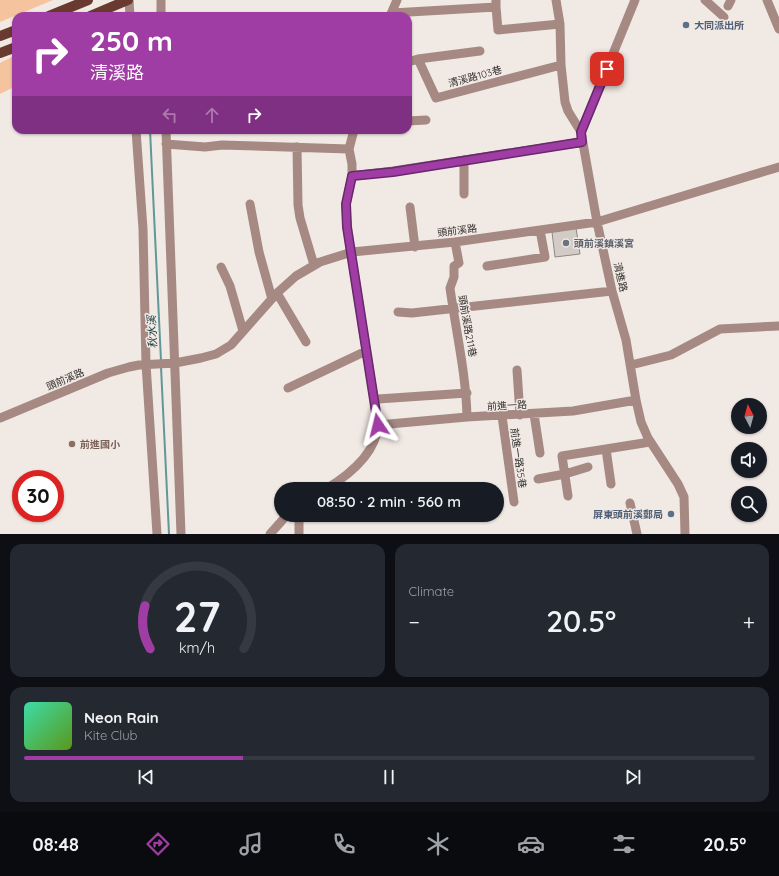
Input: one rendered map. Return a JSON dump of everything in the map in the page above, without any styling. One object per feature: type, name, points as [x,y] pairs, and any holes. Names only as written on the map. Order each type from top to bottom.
[{"type":"main road","points":[[60,12],[88,0]]},
{"type":"main road","points":[[100,12],[129,0]]},
{"type":"main road","points":[[0,36],[12,32]]},
{"type":"main road","points":[[0,54],[12,49]]},
{"type":"street","points":[[129,0],[130,12]]},
{"type":"street","points":[[160,0],[161,12]]},
{"type":"street","points":[[392,12],[397,0]]},
{"type":"street","points":[[556,0],[560,24],[561,65],[565,102],[568,111],[581,132]]},
{"type":"street","name":"清進路","points":[[635,0],[581,132],[597,222],[612,291],[626,340],[641,422],[650,442],[678,484],[684,498],[685,534]]},
{"type":"street","points":[[705,0],[724,17]]},
{"type":"street","points":[[767,0],[779,29]]},
{"type":"street","points":[[412,12],[496,4],[498,30],[560,24]]},
{"type":"street","points":[[412,61],[480,51]]},
{"type":"street","name":"清溪路103巷","points":[[418,59],[436,98],[561,65]]},
{"type":"street","points":[[412,121],[426,120]]},
{"type":"street","points":[[136,134],[143,229],[144,364],[157,534]]},
{"type":"street","points":[[166,134],[172,364],[181,534]]},
{"type":"street","points":[[338,482],[355,469],[373,444],[377,434],[378,425],[347,227],[346,204],[352,176],[352,164],[349,149],[353,134]]},
{"type":"street","points":[[352,176],[393,172],[582,142]]},
{"type":"street","points":[[166,144],[205,147],[222,145],[349,149]]},
{"type":"street","points":[[297,147],[298,205],[300,218],[314,265]]},
{"type":"street","points":[[464,160],[464,194]]},
{"type":"street","name":"頭前溪路","points":[[0,418],[108,373],[144,364],[172,364],[216,354],[231,345],[274,296],[296,276],[320,262],[352,252],[415,247],[597,222],[779,167]]},
{"type":"street","points":[[250,204],[259,252],[274,296],[306,342]]},
{"type":"street","points":[[410,207],[415,247]]},
{"type":"street","points":[[487,266],[545,258],[540,230]]},
{"type":"street","name":"頭前溪路211巷","points":[[455,242],[459,263],[454,266],[454,277],[450,286],[452,309],[463,360],[468,417]]},
{"type":"street","points":[[221,267],[230,286],[243,331]]},
{"type":"street","points":[[398,312],[412,313],[612,291]]},
{"type":"street","points":[[631,365],[671,355],[720,330],[779,326]]},
{"type":"street","points":[[288,388],[366,351]]},
{"type":"street","points":[[517,370],[520,415]]},
{"type":"street","points":[[378,399],[467,393]]},
{"type":"street","name":"前進一路","points":[[378,425],[468,417],[534,414],[594,408],[636,400]]},
{"type":"street","points":[[534,414],[540,453]]},
{"type":"street","name":"前進一路35巷","points":[[502,416],[514,502]]},
{"type":"street","points":[[568,496],[562,456],[650,442]]},
{"type":"street","points":[[606,449],[611,484]]},
{"type":"street","points":[[538,478],[565,474],[588,467]]},
{"type":"street","points":[[630,503],[637,534]]},
{"type":"street","points":[[270,534],[281,522]]},
{"type":"street","points":[[299,522],[299,534]]},
{"type":"shaded area","points":[[0,0],[53,0],[24,12],[12,12],[12,17],[0,22]]},
{"type":"shaded area","points":[[12,57],[12,88],[0,94],[0,63]]},
{"type":"building","name":"頭前溪鎮溪宮","points":[[576,228],[580,254],[555,257],[552,232]]},
{"type":"waterway","name":"秋水溪","points":[[150,134],[161,361]]},
{"type":"waterway","name":"秋水溪","points":[[161,367],[169,534]]},
{"type":"place","name":"大同派出所","points":[[686,25]]},
{"type":"place","name":"頭前溪鎮溪宮","points":[[566,243]]},
{"type":"place","name":"前進國小","points":[[72,444]]},
{"type":"place","name":"屏東頭前溪郵局","points":[[671,514]]},
{"type":"route","points":[[378,425],[347,227],[346,204],[352,176],[393,172],[582,142],[581,132],[607,69]]}]
